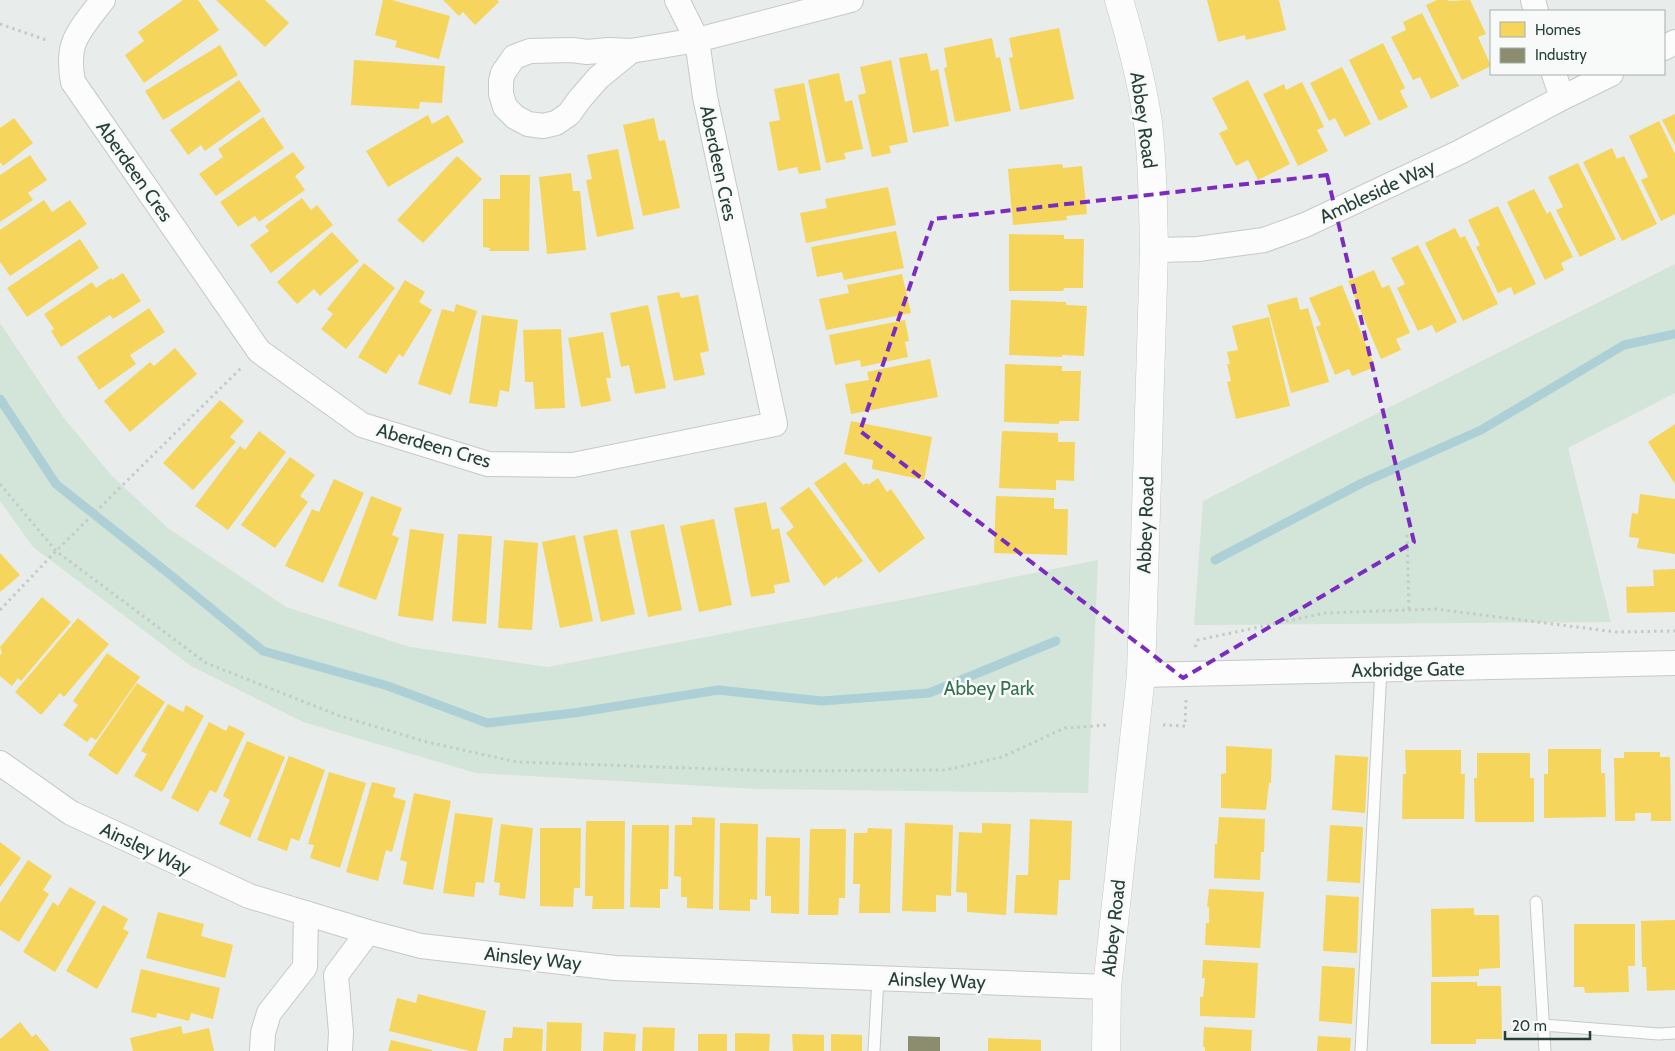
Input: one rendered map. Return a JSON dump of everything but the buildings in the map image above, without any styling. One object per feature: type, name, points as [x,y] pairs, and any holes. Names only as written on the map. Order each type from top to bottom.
[{"type":"street","name":"Aberdeen Cres","points":[[102,0],[80,32],[72,48],[70,65],[73,82],[259,351],[362,425],[488,464],[573,465],[775,424],[705,97],[697,40],[677,0]]},
{"type":"street","points":[[631,51],[598,78],[568,114],[556,123],[543,126],[528,124],[515,117],[505,107],[501,94],[501,81],[507,65],[514,57],[530,51],[631,51],[697,40],[851,0]]},
{"type":"street","name":"Abbey Road","points":[[1106,1051],[1107,987],[1141,675],[1154,250],[1153,196],[1148,124],[1131,40],[1119,0]]},
{"type":"street","points":[[1554,75],[1562,98]]},
{"type":"street","name":"Ambleside Way","points":[[1154,250],[1198,249],[1264,240],[1305,225],[1460,152],[1609,75]]},
{"type":"street","name":"Axbridge Gate","points":[[1141,675],[1675,663]]},
{"type":"street","name":"Ainsley Way","points":[[0,763],[71,813],[250,896],[421,946],[615,968],[1107,987]]},
{"type":"street","points":[[262,1051],[263,1033],[268,1013],[305,967],[306,913]]},
{"type":"street","points":[[340,1051],[336,975],[368,932]]},
{"type":"lane","points":[[1361,1051],[1381,669]]},
{"type":"lane","points":[[1536,902],[1545,1051]]},
{"type":"lane","points":[[874,1051],[878,978]]},
{"type":"lane","points":[[1543,1024],[1659,1034],[1675,1033]]},
{"type":"path","points":[[0,24],[72,48]]},
{"type":"path","points":[[0,610],[56,550],[259,351]]},
{"type":"path","points":[[0,484],[56,550],[206,663],[340,716],[427,742],[517,762],[775,771],[946,770],[1002,757],[1065,728],[1094,726]]},
{"type":"path","points":[[1407,534],[1409,610]]},
{"type":"path","points":[[1187,674],[1189,660],[1198,640],[1325,613],[1435,609],[1616,632],[1675,631]]},
{"type":"highlighted area","points":[[1327,175],[1414,542],[1183,678],[860,431],[933,219]]},
{"type":"green space","points":[[1675,264],[1675,393],[1568,448],[1611,622],[1194,625],[1203,501]]},
{"type":"green space","name":"Abbey Park","points":[[0,323],[63,417],[112,476],[169,529],[286,607],[410,647],[548,667],[917,597],[1098,560],[1088,793],[759,789],[476,773],[303,722],[191,666],[33,547],[0,501]]},
{"type":"waterway","points":[[1215,560],[1362,483],[1481,430],[1624,345],[1675,334]]},
{"type":"waterway","points":[[0,399],[56,484],[263,651],[388,686],[487,723],[574,713],[718,690],[822,701],[929,693],[1056,641]]}]
